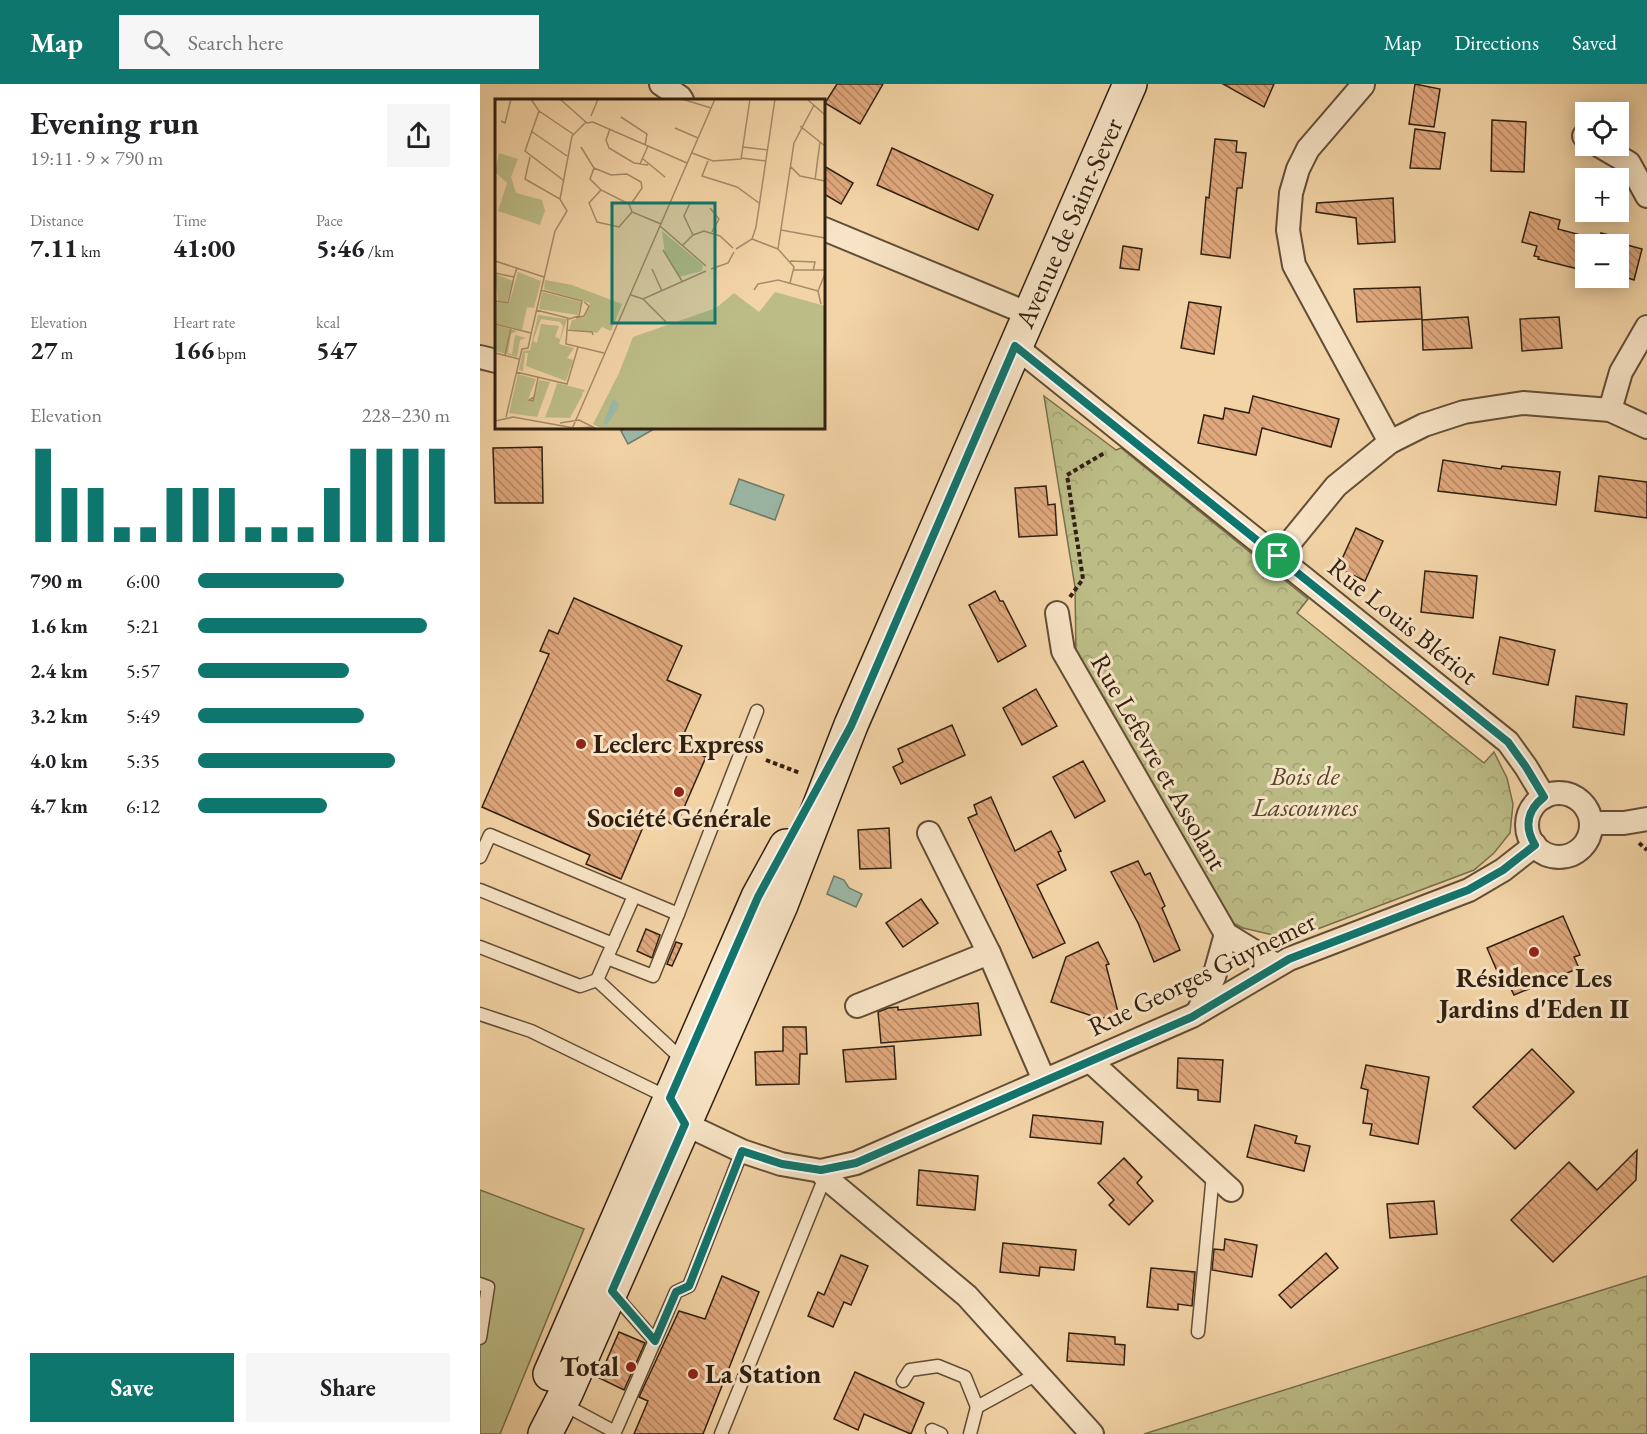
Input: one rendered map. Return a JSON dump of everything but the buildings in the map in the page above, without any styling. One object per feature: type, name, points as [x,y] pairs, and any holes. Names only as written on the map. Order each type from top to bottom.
[{"type":"main road","name":"Avenue de Saint-Sever","points":[[531,1434],[557,1356],[677,1111],[695,1069],[781,905],[851,726],[1130,84]]},
{"type":"main road","name":"Avenue de Saint-Sever","points":[[545,1434],[612,1291],[677,1111]]},
{"type":"street","points":[[661,84],[684,94]]},
{"type":"street","points":[[1363,85],[1308,149],[1298,169],[1291,193],[1288,230],[1294,265],[1390,441]]},
{"type":"street","points":[[1618,156],[1629,163],[1647,196]]},
{"type":"street","points":[[825,229],[1029,315]]},
{"type":"street","points":[[1610,410],[1621,372],[1647,327]]},
{"type":"street","name":"Rue Louis Blériot","points":[[1015,346],[1508,742],[1544,797]]},
{"type":"street","points":[[480,357],[495,361]]},
{"type":"street","points":[[1278,556],[1336,486],[1390,441],[1424,425],[1464,412],[1523,403],[1610,410],[1647,427]]},
{"type":"street","name":"Rue Lefèvre et Assolant","points":[[1057,613],[1063,651],[1226,934],[1276,965]]},
{"type":"street","points":[[1554,793],[1565,793],[1584,804],[1591,824],[1590,835],[1584,845],[1576,852],[1566,856],[1554,856],[1535,845],[1529,836],[1527,825],[1529,813],[1535,804],[1554,793]]},
{"type":"street","points":[[1591,824],[1624,824],[1647,819]]},
{"type":"street","points":[[929,833],[989,952],[1044,1080]]},
{"type":"street","name":"Rue Georges Guynemer","points":[[823,1174],[856,1163],[1198,1012],[1276,965],[1341,937],[1468,890],[1503,870],[1535,845]]},
{"type":"street","points":[[1198,1012],[1215,977],[1226,934]]},
{"type":"street","points":[[857,1006],[989,952]]},
{"type":"street","points":[[1090,1060],[1231,1190]]},
{"type":"street","points":[[677,1111],[742,1151],[823,1174],[967,1296],[1092,1434]]},
{"type":"lane","points":[[607,958],[653,976],[758,711]]},
{"type":"lane","points":[[480,857],[490,835],[678,914]]},
{"type":"lane","points":[[480,890],[613,944]]},
{"type":"lane","points":[[480,947],[580,986],[597,980],[634,896]]},
{"type":"lane","points":[[597,980],[695,1069]]},
{"type":"lane","points":[[480,1014],[531,1031],[677,1111]]},
{"type":"lane","points":[[557,1356],[561,1404],[615,1432],[676,1292],[689,1286],[742,1151]]},
{"type":"lane","points":[[721,1434],[823,1174]]},
{"type":"lane","points":[[1198,1332],[1213,1174]]},
{"type":"lane","points":[[480,1284],[488,1287],[480,1338]]},
{"type":"lane","points":[[612,1291],[655,1341]]},
{"type":"lane","points":[[903,1381],[910,1370],[938,1366],[965,1377],[977,1407],[970,1434]]},
{"type":"lane","points":[[977,1407],[1037,1374]]},
{"type":"path","points":[[1057,613],[1083,579],[1067,475],[1106,452]]},
{"type":"path","points":[[766,760],[800,773]]},
{"type":"green space","name":"Bois de Lascoumes","points":[[1044,396],[1116,450],[1121,448],[1308,599],[1297,613],[1484,763],[1494,752],[1507,778],[1513,804],[1510,833],[1494,853],[1474,870],[1291,939],[1243,928],[1233,923],[1076,658],[1075,587]]},
{"type":"green space","points":[[480,1190],[584,1229],[500,1434],[480,1434]]},
{"type":"green space","points":[[1647,1276],[1647,1434],[1144,1434]]},
{"type":"shaded area","points":[[624,429],[654,429],[628,444],[621,431]]},
{"type":"shaded area","points":[[739,479],[784,495],[775,520],[730,504]]},
{"type":"shaded area","points":[[834,876],[844,880],[849,888],[862,894],[856,907],[827,894]]},
{"type":"place","name":"Leclerc Express","points":[[581,744]]},
{"type":"place","name":"Société Générale","points":[[679,792]]},
{"type":"place","name":"Résidence Les Jardins d'Eden II","points":[[1534,952]]},
{"type":"place","name":"Total","points":[[631,1367]]},
{"type":"place","name":"La Station","points":[[693,1374]]},
{"type":"route","points":[[1015,346],[1278,556],[1508,742],[1544,797],[1529,813],[1527,825],[1529,836],[1535,845],[1503,870],[1468,890],[1341,937],[1289,959],[1192,1017],[856,1163],[821,1170],[782,1164],[742,1151],[689,1286],[676,1292],[655,1341],[612,1291],[685,1124],[670,1098],[758,897],[851,726],[1015,346]]}]
